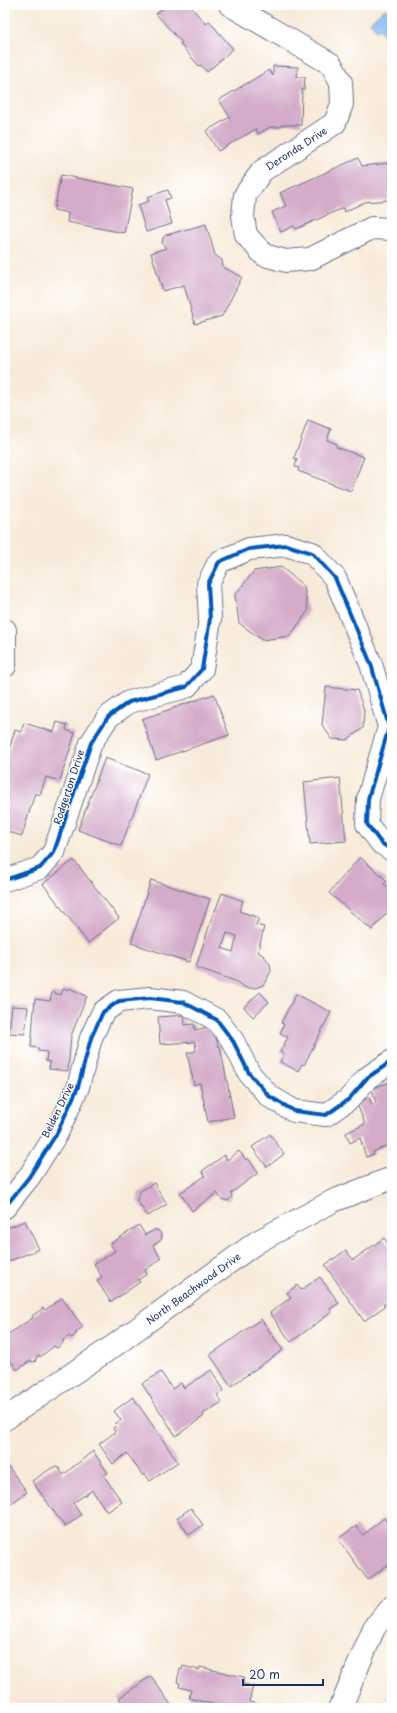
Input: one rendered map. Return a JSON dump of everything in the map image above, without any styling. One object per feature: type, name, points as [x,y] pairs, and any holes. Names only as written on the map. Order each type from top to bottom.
[{"type":"street","name":"Deronda Drive","points":[[230,5],[331,64],[341,82],[342,104],[335,123],[262,171],[245,195],[243,216],[246,235],[264,255],[286,261],[310,259],[372,228],[392,229]]},
{"type":"street","name":"Rodgerton Drive","points":[[5,878],[8,879],[40,868],[54,852],[91,743],[108,717],[130,702],[186,687],[202,668],[210,619],[208,584],[219,562],[249,549],[286,545],[312,553],[335,578],[371,664],[389,727],[368,799],[367,824],[381,843],[392,850]]},
{"type":"street","points":[[5,630],[5,666]]},
{"type":"street","name":"Belden Drive","points":[[5,1207],[29,1177],[57,1134],[78,1087],[91,1038],[103,1012],[119,1001],[150,998],[182,1002],[217,1020],[233,1041],[249,1073],[269,1096],[294,1111],[326,1115],[349,1099],[367,1078],[392,1060]]},
{"type":"street","name":"North Beachwood Drive","points":[[5,1419],[115,1345],[257,1242],[333,1201],[392,1178]]},
{"type":"street","points":[[339,1708],[343,1702],[374,1628],[392,1606]]},
{"type":"water","points":[[387,9],[391,10],[392,13],[392,45],[379,28],[377,30],[370,22],[382,11]]},
{"type":"building","points":[[167,5],[189,5],[206,24],[209,21],[233,49],[207,72],[201,65],[199,66],[180,44],[182,43],[156,14]]},
{"type":"building","points":[[273,66],[298,67],[297,77],[305,77],[304,90],[302,89],[301,125],[281,125],[281,127],[270,127],[258,134],[256,129],[218,151],[206,131],[230,117],[219,100],[269,70],[273,76]]},
{"type":"building","points":[[358,158],[362,166],[389,163],[391,200],[365,202],[344,212],[343,208],[296,229],[294,226],[281,232],[272,212],[286,206],[280,193]]},
{"type":"building","points":[[61,175],[133,189],[124,233],[67,222],[68,213],[54,210]]},
{"type":"building","points":[[168,190],[171,198],[165,200],[172,224],[146,232],[138,205],[149,201],[147,197]]},
{"type":"building","points":[[206,224],[215,255],[222,260],[223,267],[242,277],[222,316],[195,324],[184,285],[163,291],[151,253],[166,248],[162,243],[163,238],[166,235]]},
{"type":"building","points":[[308,420],[331,429],[327,440],[337,444],[336,447],[364,457],[351,491],[298,471],[299,468],[295,467],[297,459],[294,458]]},
{"type":"building","points":[[281,567],[304,586],[308,611],[290,636],[262,640],[239,623],[235,595],[254,571]]},
{"type":"building","points":[[326,687],[357,690],[364,710],[363,728],[347,740],[332,739],[322,725]]},
{"type":"building","points":[[214,694],[229,735],[156,760],[142,719]]},
{"type":"building","points":[[57,722],[67,725],[66,730],[75,733],[60,781],[46,777],[40,795],[35,793],[22,836],[5,831],[5,762],[15,730],[21,732],[24,723],[54,732]]},
{"type":"building","points":[[105,758],[148,774],[121,846],[78,830]]},
{"type":"building","points":[[340,778],[346,841],[310,844],[304,782]]},
{"type":"building","points":[[360,857],[387,881],[384,884],[392,891],[392,907],[372,930],[329,893]]},
{"type":"building","points":[[74,860],[119,918],[88,943],[43,884]]},
{"type":"building","points":[[151,880],[210,899],[189,962],[131,943]]},
{"type":"building","points":[[222,893],[243,901],[239,911],[259,918],[256,925],[264,927],[258,952],[264,956],[270,964],[271,971],[263,985],[255,988],[246,988],[235,981],[196,967]],"holes":[[[227,933],[237,936],[233,952],[222,948]]]},
{"type":"building","points":[[69,988],[87,996],[71,1036],[68,1071],[49,1069],[50,1062],[46,1061],[47,1052],[38,1051],[38,1048],[31,1047],[35,999],[50,1001],[52,992],[61,995],[63,989],[68,990]]},
{"type":"building","points":[[260,992],[269,1002],[253,1017],[244,1007]]},
{"type":"building","points":[[296,994],[331,1012],[304,1065],[302,1064],[298,1071],[280,1062],[284,1054],[280,1052],[288,1037],[280,1033],[284,1024],[281,1023]]},
{"type":"building","points":[[12,1006],[28,1007],[25,1034],[9,1033]]},
{"type":"building","points":[[184,1015],[185,1025],[194,1024],[195,1030],[214,1026],[218,1046],[220,1046],[234,1117],[208,1122],[200,1083],[194,1085],[187,1053],[196,1051],[195,1042],[160,1044],[158,1017]]},
{"type":"building","points":[[392,1081],[392,1143],[366,1157],[360,1138],[350,1143],[346,1133],[365,1124],[357,1104],[369,1097],[372,1105],[376,1103],[372,1089]]},
{"type":"building","points":[[270,1134],[284,1154],[267,1167],[252,1147]]},
{"type":"building","points":[[239,1151],[246,1160],[248,1158],[258,1173],[231,1193],[232,1197],[228,1201],[221,1199],[217,1193],[192,1211],[180,1193],[205,1176],[202,1171],[225,1155],[227,1160]]},
{"type":"building","points":[[154,1183],[167,1204],[148,1216],[137,1201],[139,1192]]},
{"type":"building","points":[[25,1221],[39,1249],[5,1263],[5,1229]]},
{"type":"building","points":[[139,1225],[145,1235],[154,1230],[158,1230],[162,1236],[161,1240],[153,1245],[161,1259],[145,1270],[147,1274],[138,1280],[140,1282],[111,1302],[97,1281],[102,1277],[94,1264],[115,1251],[110,1244]]},
{"type":"building","points":[[384,1238],[392,1249],[392,1299],[364,1321],[325,1265],[346,1250],[353,1260]]},
{"type":"building","points":[[320,1277],[339,1303],[330,1309],[332,1312],[291,1342],[270,1313],[291,1297],[287,1293],[297,1285],[301,1290]]},
{"type":"building","points":[[62,1298],[83,1327],[76,1332],[72,1338],[69,1336],[63,1340],[63,1343],[57,1348],[54,1346],[40,1357],[39,1355],[37,1356],[35,1362],[30,1361],[17,1370],[5,1353],[5,1336],[33,1318],[32,1316],[43,1308],[45,1310]]},
{"type":"building","points":[[261,1319],[283,1350],[231,1386],[210,1355]]},
{"type":"building","points":[[211,1370],[224,1390],[217,1395],[222,1402],[203,1414],[204,1416],[176,1436],[142,1384],[161,1372],[172,1389],[181,1383],[184,1388]]},
{"type":"building","points":[[133,1397],[178,1462],[150,1481],[145,1474],[143,1476],[127,1453],[113,1464],[99,1444],[115,1432],[113,1428],[117,1426],[115,1424],[121,1420],[114,1411]]},
{"type":"building","points":[[93,1451],[108,1473],[104,1476],[122,1502],[107,1512],[92,1490],[73,1503],[81,1515],[65,1527],[32,1481],[56,1466],[63,1475]]},
{"type":"building","points":[[5,1462],[27,1492],[5,1508]]},
{"type":"building","points":[[191,1508],[203,1525],[189,1535],[177,1518]]},
{"type":"building","points":[[384,1518],[392,1529],[392,1572],[387,1565],[368,1580],[338,1539],[356,1526],[363,1535]]},
{"type":"building","points":[[183,1666],[199,1670],[200,1667],[244,1677],[243,1684],[253,1686],[249,1702],[263,1705],[262,1708],[219,1708],[220,1706],[189,1698],[191,1690],[179,1687],[180,1683],[177,1682],[180,1669],[182,1670]]},
{"type":"building","points":[[151,1676],[173,1708],[120,1708],[124,1706],[119,1698]]},
{"type":"cycle path","points":[[5,878],[8,879],[40,868],[54,852],[91,743],[108,717],[129,702],[186,687],[202,669],[210,619],[208,584],[219,562],[249,549],[286,545],[312,553],[335,578],[371,664],[389,727],[368,799],[367,824],[381,843],[392,850]]},
{"type":"cycle path","points":[[5,1207],[29,1177],[57,1133],[78,1087],[91,1038],[103,1012],[119,1001],[150,998],[183,1002],[217,1020],[233,1041],[249,1073],[269,1096],[294,1111],[326,1115],[349,1099],[367,1078],[392,1061]]}]
